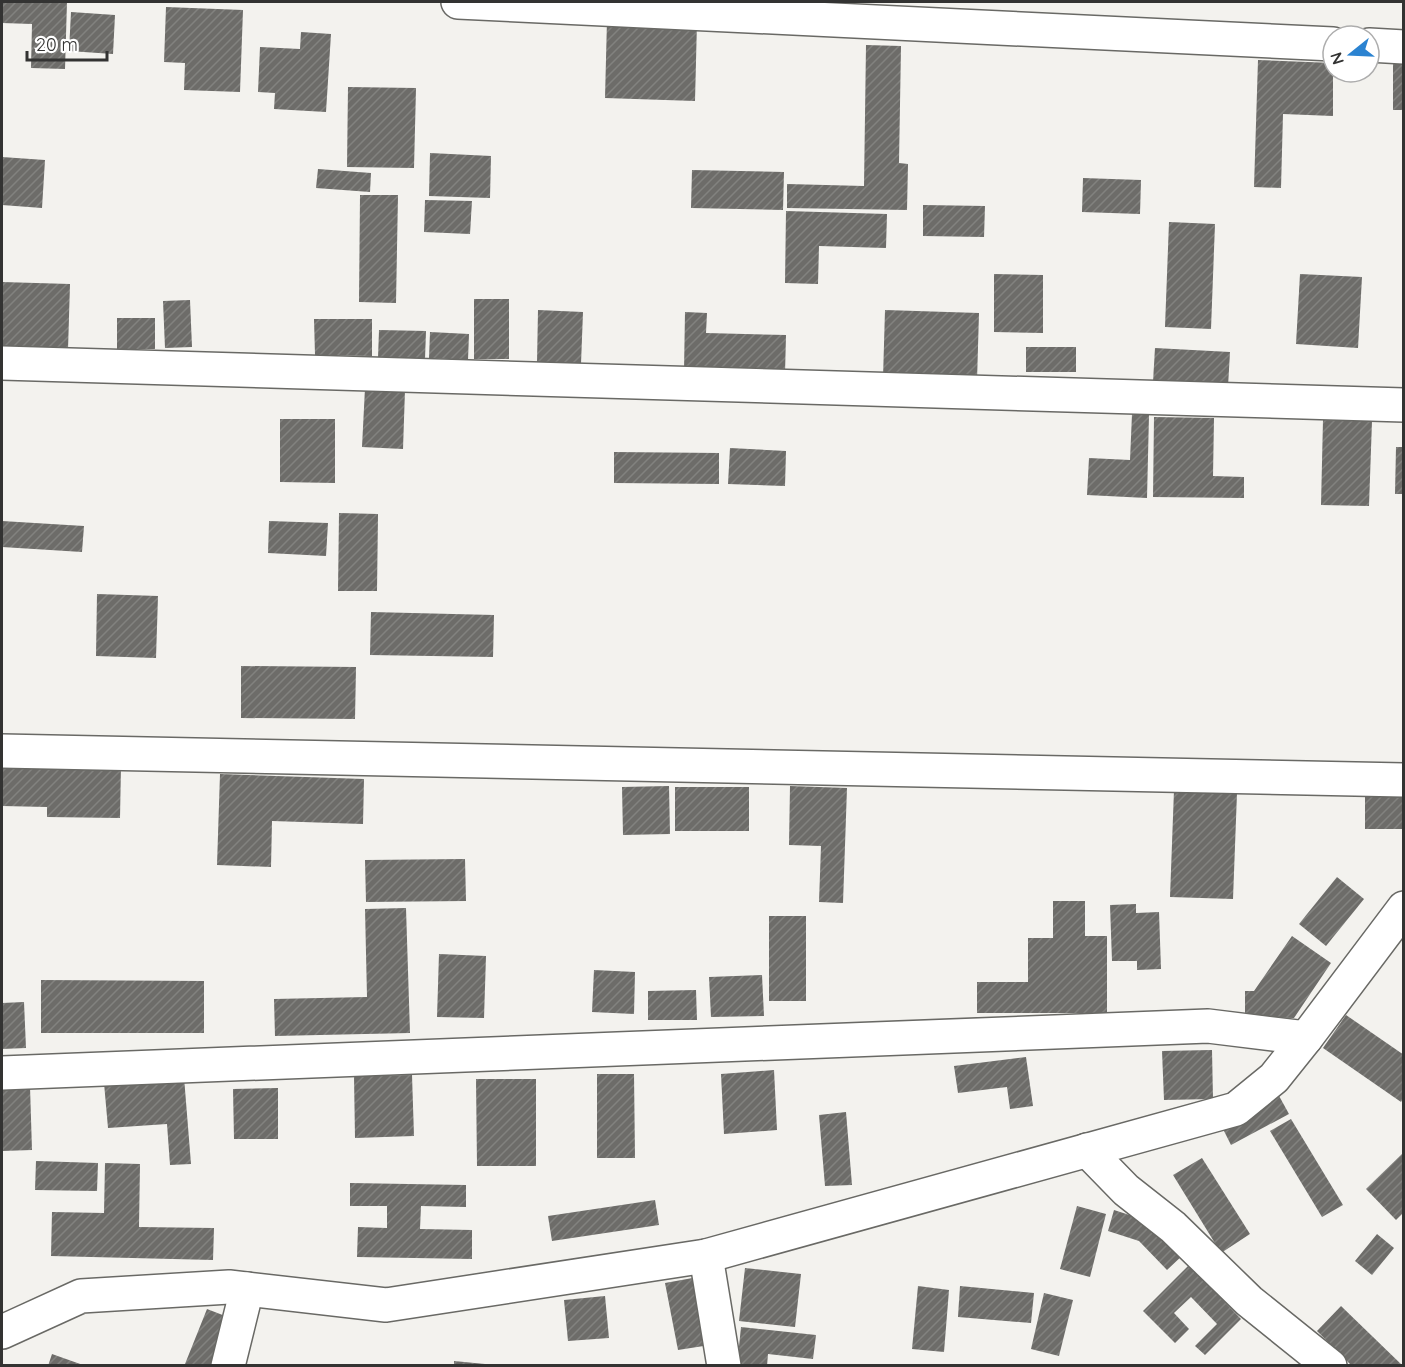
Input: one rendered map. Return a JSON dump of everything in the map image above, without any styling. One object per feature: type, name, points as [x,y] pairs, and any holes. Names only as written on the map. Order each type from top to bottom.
[{"type":"street","points":[[458,2],[1321,43]]},
{"type":"street","points":[[1381,46],[1404,47]]},
{"type":"street","points":[[2,363],[1404,405]]},
{"type":"street","points":[[2,751],[1404,780]]},
{"type":"street","points":[[2,1332],[81,1296],[229,1287],[386,1305],[706,1256],[1236,1109],[1274,1077],[1404,908]]},
{"type":"street","points":[[2,1073],[1208,1026],[1306,1038]]},
{"type":"street","points":[[1087,1150],[1126,1190],[1173,1227],[1249,1301],[1330,1365]]},
{"type":"street","points":[[706,1256],[724,1365]]},
{"type":"street","points":[[228,1365],[247,1289]]},
{"type":"building","points":[[2,2],[67,2],[65,69],[31,68],[32,24],[2,23]]},
{"type":"building","points":[[166,7],[243,10],[240,92],[184,90],[185,63],[164,62]]},
{"type":"building","points":[[71,12],[115,15],[113,54],[69,51]]},
{"type":"building","points":[[607,20],[697,22],[695,101],[605,98]]},
{"type":"building","points":[[301,32],[331,34],[326,112],[274,109],[275,93],[258,92],[260,47],[300,49]]},
{"type":"building","points":[[866,45],[901,46],[899,163],[908,164],[907,210],[787,208],[787,184],[864,186]]},
{"type":"building","points":[[1258,60],[1321,63],[1321,84],[1333,84],[1333,116],[1283,114],[1281,188],[1254,187]]},
{"type":"building","points":[[1393,63],[1404,63],[1404,110],[1393,110]]},
{"type":"building","points":[[348,87],[416,88],[414,168],[347,167]]},
{"type":"building","points":[[430,153],[491,156],[490,198],[429,196]]},
{"type":"building","points":[[2,157],[45,160],[42,208],[2,205]]},
{"type":"building","points":[[318,169],[371,173],[370,192],[316,188]]},
{"type":"building","points":[[692,170],[784,172],[783,210],[691,208]]},
{"type":"building","points":[[1083,178],[1141,180],[1140,214],[1082,212]]},
{"type":"building","points":[[360,195],[398,195],[396,303],[359,302]]},
{"type":"building","points":[[425,200],[472,201],[470,234],[424,232]]},
{"type":"building","points":[[923,205],[985,206],[984,237],[923,236]]},
{"type":"building","points":[[786,211],[887,214],[886,248],[819,246],[818,284],[785,283]]},
{"type":"building","points":[[1169,222],[1215,224],[1211,329],[1165,327]]},
{"type":"building","points":[[994,274],[1043,275],[1043,333],[994,332]]},
{"type":"building","points":[[1300,274],[1362,277],[1358,348],[1296,344]]},
{"type":"building","points":[[2,282],[70,284],[68,350],[2,348]]},
{"type":"building","points":[[474,299],[509,299],[509,359],[474,359]]},
{"type":"building","points":[[190,300],[192,347],[165,348],[163,301]]},
{"type":"building","points":[[538,310],[583,312],[581,364],[537,363]]},
{"type":"building","points":[[885,310],[979,313],[977,381],[883,378]]},
{"type":"building","points":[[685,312],[707,313],[706,333],[786,335],[785,374],[684,371]]},
{"type":"building","points":[[117,318],[155,318],[155,349],[117,349]]},
{"type":"building","points":[[314,319],[372,319],[372,356],[315,355]]},
{"type":"building","points":[[379,330],[426,331],[425,359],[378,358]]},
{"type":"building","points":[[430,332],[469,334],[468,360],[429,358]]},
{"type":"building","points":[[1026,347],[1076,347],[1076,372],[1026,372]]},
{"type":"building","points":[[1155,348],[1230,352],[1228,387],[1153,382]]},
{"type":"building","points":[[365,388],[405,390],[403,449],[362,447]]},
{"type":"building","points":[[1132,414],[1149,415],[1147,498],[1087,495],[1089,458],[1130,460]]},
{"type":"building","points":[[1154,417],[1214,418],[1213,476],[1244,477],[1244,498],[1153,497]]},
{"type":"building","points":[[280,419],[335,419],[335,483],[280,482]]},
{"type":"building","points":[[1323,420],[1372,421],[1369,506],[1321,505]]},
{"type":"building","points":[[1396,447],[1404,447],[1404,494],[1395,494]]},
{"type":"building","points":[[730,448],[786,451],[785,486],[728,484]]},
{"type":"building","points":[[614,452],[719,453],[719,484],[614,483]]},
{"type":"building","points":[[339,513],[378,514],[377,591],[338,591]]},
{"type":"building","points":[[2,521],[84,526],[82,552],[2,547]]},
{"type":"building","points":[[269,521],[328,523],[326,556],[268,553]]},
{"type":"building","points":[[97,594],[158,596],[156,658],[96,656]]},
{"type":"building","points":[[371,612],[494,615],[493,657],[370,655]]},
{"type":"building","points":[[241,666],[356,667],[355,719],[241,718]]},
{"type":"building","points":[[2,763],[121,765],[120,818],[47,817],[47,807],[2,806]]},
{"type":"building","points":[[220,774],[364,779],[363,824],[272,821],[271,867],[217,865]]},
{"type":"building","points":[[669,786],[670,834],[623,835],[622,787]]},
{"type":"building","points":[[790,786],[847,788],[843,903],[819,902],[821,846],[789,845]]},
{"type":"building","points":[[1365,786],[1404,787],[1404,829],[1365,829]]},
{"type":"building","points":[[675,787],[749,787],[749,831],[675,831]]},
{"type":"building","points":[[1174,790],[1237,793],[1233,899],[1170,897]]},
{"type":"building","points":[[465,859],[466,901],[366,902],[365,860]]},
{"type":"building","points":[[1337,877],[1364,899],[1326,946],[1299,924]]},
{"type":"building","points":[[1053,901],[1085,901],[1085,936],[1107,936],[1107,1013],[977,1013],[977,982],[1028,982],[1028,938],[1053,938]]},
{"type":"building","points":[[1136,904],[1136,913],[1159,912],[1161,969],[1137,970],[1137,961],[1112,961],[1110,905]]},
{"type":"building","points":[[406,908],[410,1033],[275,1036],[274,999],[367,997],[365,909]]},
{"type":"building","points":[[769,916],[806,916],[806,1001],[769,1001]]},
{"type":"building","points":[[1292,936],[1331,963],[1294,1018],[1245,1017],[1245,991],[1254,991]]},
{"type":"building","points":[[439,954],[486,956],[484,1018],[437,1017]]},
{"type":"building","points":[[594,970],[635,972],[634,1014],[592,1012]]},
{"type":"building","points":[[762,975],[764,1016],[711,1017],[709,977]]},
{"type":"building","points":[[41,980],[204,981],[204,1033],[41,1033]]},
{"type":"building","points":[[696,990],[697,1020],[648,1020],[648,991]]},
{"type":"building","points":[[24,1002],[26,1048],[2,1049],[2,1003]]},
{"type":"building","points":[[1346,1015],[1404,1055],[1404,1097],[1401,1102],[1323,1048]]},
{"type":"building","points":[[1212,1050],[1213,1099],[1164,1100],[1162,1051]]},
{"type":"building","points":[[1026,1057],[1033,1106],[1010,1109],[1007,1087],[958,1093],[954,1066]]},
{"type":"building","points":[[774,1070],[777,1130],[724,1134],[721,1074]]},
{"type":"building","points":[[597,1074],[634,1074],[635,1158],[597,1158]]},
{"type":"building","points":[[412,1075],[414,1136],[355,1138],[354,1076]]},
{"type":"building","points":[[184,1077],[191,1164],[170,1165],[167,1124],[108,1128],[104,1083]]},
{"type":"building","points":[[476,1079],[536,1079],[536,1166],[477,1166]]},
{"type":"building","points":[[30,1087],[32,1150],[2,1151],[2,1088]]},
{"type":"building","points":[[278,1088],[278,1139],[234,1139],[233,1089]]},
{"type":"building","points":[[1278,1094],[1289,1114],[1231,1145],[1221,1125]]},
{"type":"building","points":[[846,1112],[852,1185],[825,1186],[819,1115]]},
{"type":"building","points":[[1291,1119],[1343,1205],[1322,1217],[1270,1131]]},
{"type":"building","points":[[1404,1152],[1404,1212],[1396,1220],[1366,1189]]},
{"type":"building","points":[[1202,1158],[1250,1234],[1221,1253],[1173,1175]]},
{"type":"building","points":[[36,1161],[98,1163],[97,1191],[35,1190]]},
{"type":"building","points":[[105,1163],[140,1164],[139,1227],[214,1228],[213,1260],[51,1256],[52,1212],[104,1213]]},
{"type":"building","points":[[350,1183],[466,1185],[466,1207],[421,1206],[420,1229],[472,1230],[472,1259],[357,1257],[358,1227],[387,1228],[387,1206],[350,1206]]},
{"type":"building","points":[[655,1200],[659,1225],[552,1241],[548,1216]]},
{"type":"building","points":[[1077,1206],[1106,1214],[1090,1277],[1060,1269]]},
{"type":"building","points":[[1114,1210],[1154,1223],[1184,1254],[1167,1270],[1139,1241],[1108,1231]]},
{"type":"building","points":[[1377,1234],[1394,1248],[1372,1275],[1355,1261]]},
{"type":"building","points":[[1189,1265],[1241,1319],[1205,1355],[1195,1346],[1217,1324],[1191,1297],[1174,1313],[1189,1329],[1175,1343],[1143,1311]]},
{"type":"building","points":[[745,1268],[801,1274],[795,1327],[739,1321]]},
{"type":"building","points":[[698,1277],[710,1345],[678,1350],[665,1283]]},
{"type":"building","points":[[918,1286],[949,1290],[944,1352],[912,1349]]},
{"type":"building","points":[[960,1286],[1034,1293],[1031,1323],[958,1317]]},
{"type":"building","points":[[1044,1293],[1073,1300],[1059,1356],[1031,1349]]},
{"type":"building","points":[[605,1296],[609,1338],[568,1341],[564,1300]]},
{"type":"building","points":[[1341,1306],[1403,1366],[1352,1366],[1317,1331]]},
{"type":"building","points":[[207,1309],[233,1319],[215,1366],[190,1366],[185,1364]]},
{"type":"building","points":[[741,1327],[816,1335],[813,1359],[768,1354],[767,1366],[737,1366]]},
{"type":"building","points":[[52,1354],[83,1365],[83,1366],[48,1366]]},
{"type":"building","points":[[454,1361],[485,1364],[485,1366],[454,1366]]}]
